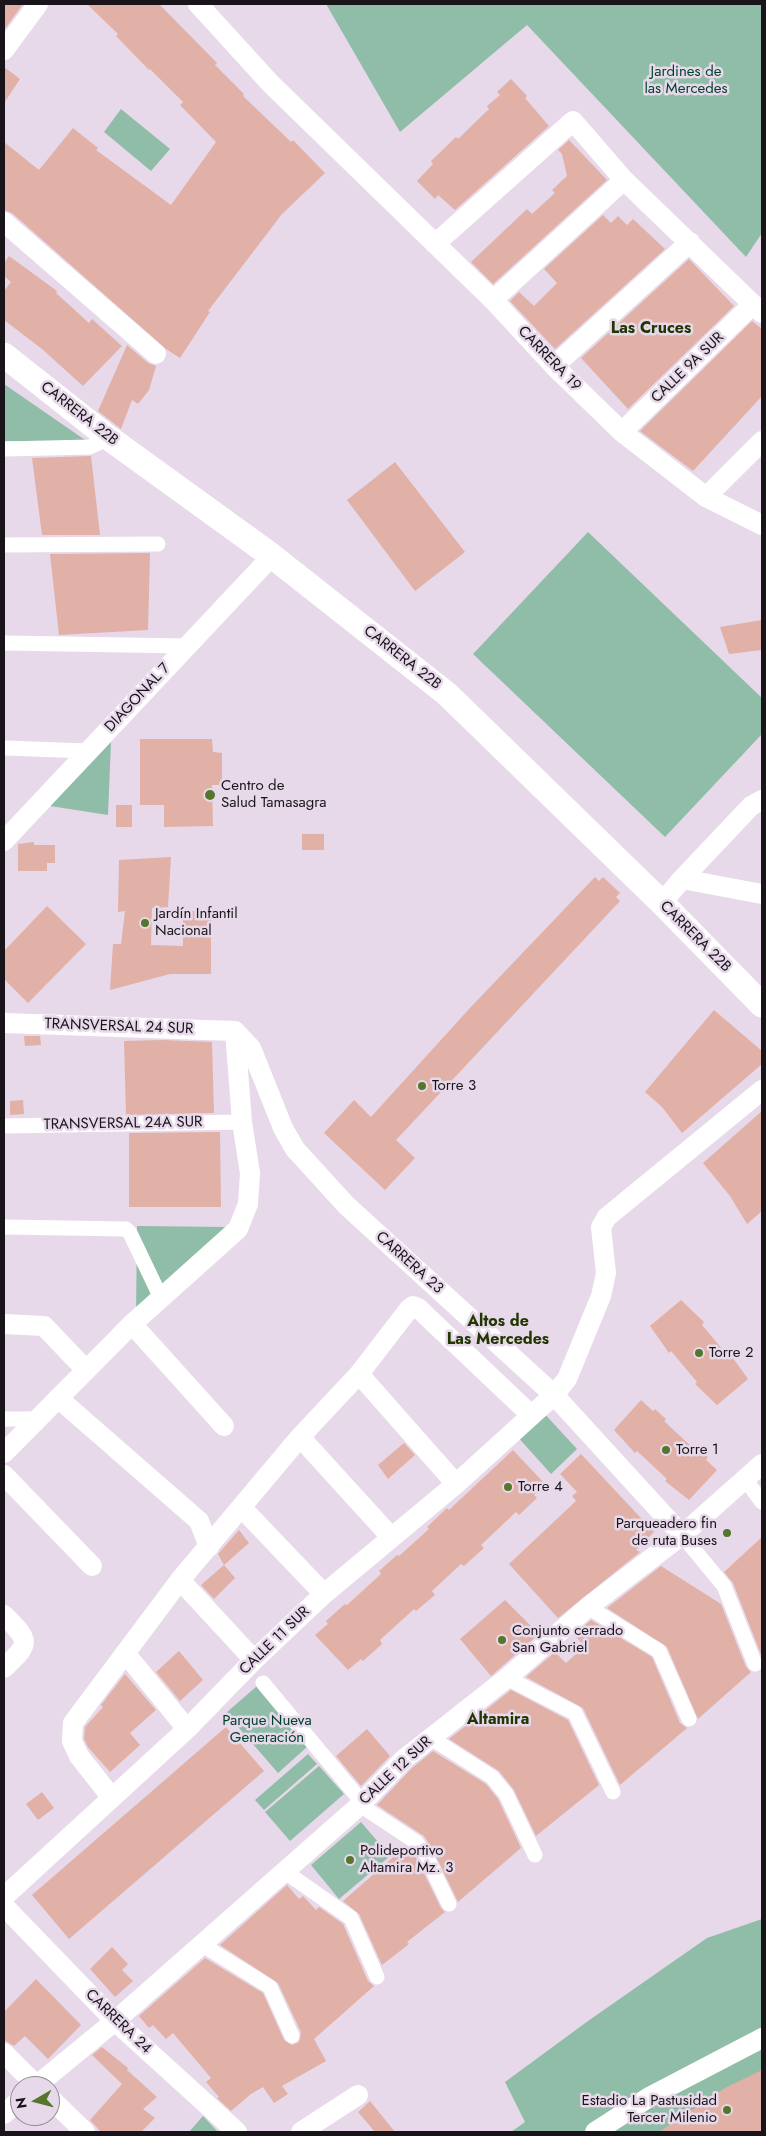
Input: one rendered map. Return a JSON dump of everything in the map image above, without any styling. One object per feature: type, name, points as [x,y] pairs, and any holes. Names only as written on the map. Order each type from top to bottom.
[{"type":"street","points":[[4,50],[38,4]]},
{"type":"street","name":"CARRERA 19","points":[[198,4],[270,83],[493,300],[554,366],[622,432],[706,497],[762,525]]},
{"type":"street","points":[[435,244],[573,121],[624,180],[758,309]]},
{"type":"street","points":[[493,300],[624,180]]},
{"type":"street","points":[[4,222],[156,354]]},
{"type":"street","points":[[554,366],[690,242]]},
{"type":"street","name":"CALLE 9A SUR","points":[[622,432],[758,309]]},
{"type":"street","name":"CARRERA 22B","points":[[4,355],[109,438],[272,556],[447,694],[662,903],[762,1005]]},
{"type":"street","points":[[4,449],[90,447],[109,438]]},
{"type":"street","points":[[706,497],[762,441]]},
{"type":"street","points":[[4,545],[158,544]]},
{"type":"street","name":"DIAGONAL 7","points":[[4,841],[272,556]]},
{"type":"street","points":[[4,643],[186,646]]},
{"type":"street","points":[[4,748],[88,751]]},
{"type":"street","points":[[662,903],[751,806],[762,800]]},
{"type":"street","points":[[682,879],[762,894]]},
{"type":"street","name":"TRANSVERSAL 24 SUR","points":[[4,1023],[235,1031]]},
{"type":"street","points":[[4,1453],[132,1324],[238,1229],[248,1204],[250,1173],[242,1122],[235,1031]]},
{"type":"street","name":"CARRERA 23","points":[[235,1031],[251,1048],[283,1128],[295,1150],[346,1205],[554,1395],[682,1535]]},
{"type":"street","name":"CALLE 11 SUR","points":[[4,1897],[187,1729],[254,1660],[324,1594],[391,1536],[456,1484],[554,1395],[567,1379],[601,1296],[606,1273],[601,1227],[607,1217],[762,1090]]},
{"type":"street","name":"TRANSVERSAL 24A SUR","points":[[4,1126],[242,1122]]},
{"type":"street","points":[[4,1227],[126,1230],[130,1233],[161,1298]]},
{"type":"street","points":[[112,1798],[79,1756],[72,1741],[73,1723],[180,1580],[300,1437],[359,1374],[413,1306],[418,1308],[531,1416]]},
{"type":"street","points":[[4,1324],[44,1326],[86,1370]]},
{"type":"street","points":[[132,1324],[224,1426]]},
{"type":"street","points":[[359,1374],[456,1484]]},
{"type":"street","points":[[58,1398],[199,1521],[209,1547]]},
{"type":"street","points":[[4,1419],[38,1419]]},
{"type":"street","points":[[300,1437],[391,1536]]},
{"type":"street","name":"CALLE 12 SUR","points":[[55,2076],[361,1803],[404,1759],[507,1678],[588,1607],[682,1535],[762,1464]]},
{"type":"street","points":[[4,1475],[92,1566]]},
{"type":"street","points":[[745,1479],[762,1502]]},
{"type":"street","points":[[241,1507],[324,1594]]},
{"type":"street","points":[[682,1535],[724,1586],[755,1664]]},
{"type":"street","points":[[180,1580],[254,1660]]},
{"type":"street","points":[[588,1607],[659,1650],[689,1719]]},
{"type":"street","points":[[4,1615],[23,1634],[24,1641],[22,1651],[4,1668]]},
{"type":"street","points":[[126,1654],[187,1729]]},
{"type":"street","points":[[507,1678],[575,1713],[613,1792]]},
{"type":"street","points":[[263,1683],[361,1803],[416,1842],[425,1854],[448,1904]]},
{"type":"street","points":[[431,1738],[492,1777],[506,1794],[535,1855]]},
{"type":"street","points":[[284,1871],[351,1918],[377,1977]]},
{"type":"street","name":"CARRERA 24","points":[[4,1906],[116,2021],[237,2132]]},
{"type":"street","points":[[201,1944],[270,1987],[292,2036]]},
{"type":"street","points":[[595,2132],[651,2096],[762,2038]]},
{"type":"street","points":[[4,2053],[27,2076]]},
{"type":"street","points":[[301,2132],[358,2095]]},
{"type":"street","points":[[60,2108],[85,2132]]},
{"type":"green space","name":"Jardines de las Mercedes","points":[[326,4],[762,4],[762,233],[746,257],[527,25],[400,132]]},
{"type":"green space","points":[[121,109],[170,149],[151,171],[104,132]]},
{"type":"green space","points":[[4,384],[88,442],[4,441]]},
{"type":"green space","points":[[588,532],[762,698],[762,734],[665,837],[473,654]]},
{"type":"green space","points":[[111,742],[108,815],[50,806]]},
{"type":"green space","points":[[137,1226],[229,1227],[136,1316]]},
{"type":"green space","points":[[542,1411],[577,1449],[551,1474],[516,1435]]},
{"type":"green space","name":"Parque Nueva Generación","points":[[257,1686],[308,1746],[278,1773],[226,1713]]},
{"type":"green space","points":[[308,1754],[317,1764],[264,1810],[255,1800]]},
{"type":"green space","points":[[319,1766],[344,1794],[290,1841],[265,1812]]},
{"type":"green space","name":"Polideportivo Altamira Mz. 3","points":[[361,1822],[390,1856],[339,1899],[311,1865]]},
{"type":"green space","points":[[762,1919],[762,2132],[511,2132],[525,2122],[505,2082],[707,1938]]},
{"type":"green space","points":[[203,2116],[218,2132],[189,2132]]},
{"type":"building","points":[[4,4],[23,4],[4,30]]},
{"type":"building","points":[[87,4],[159,4],[217,63],[215,65],[244,94],[243,96],[291,142],[293,140],[325,173],[282,214],[208,311],[210,312],[180,358],[166,349],[12,213],[4,210],[4,142],[39,170],[73,128],[98,148],[96,150],[171,205],[216,142],[180,105],[183,102],[149,70],[116,36],[118,34]]},
{"type":"building","points":[[4,67],[20,79],[4,103]]},
{"type":"building","points":[[511,79],[527,96],[525,98],[549,126],[455,210],[438,195],[435,199],[417,181],[433,164],[431,161],[456,137],[458,139],[489,109],[487,106],[500,95],[497,92]]},
{"type":"building","points":[[569,140],[607,180],[493,284],[471,262],[527,209],[532,214],[555,193],[552,190],[567,176],[562,154],[558,150]]},
{"type":"building","points":[[603,215],[611,223],[618,216],[627,225],[633,219],[665,249],[555,349],[510,301],[519,292],[534,306],[557,283],[544,269]]},
{"type":"building","points":[[9,256],[57,291],[56,293],[89,323],[92,319],[122,346],[83,386],[42,349],[4,320],[4,291],[11,282],[4,276],[4,263]]},
{"type":"building","points":[[689,259],[734,306],[628,409],[581,358]]},
{"type":"building","points":[[752,321],[762,329],[762,396],[693,471],[640,431]]},
{"type":"building","points":[[127,345],[148,363],[156,366],[149,390],[138,404],[132,400],[121,429],[98,411]]},
{"type":"building","points":[[91,456],[100,535],[42,535],[32,458]]},
{"type":"building","points":[[395,462],[465,552],[415,591],[347,500]]},
{"type":"building","points":[[150,553],[148,630],[59,635],[50,554]]},
{"type":"building","points":[[762,620],[762,650],[729,654],[720,627]]},
{"type":"building","name":"Centro de Salud Tamasagra","points":[[140,739],[212,739],[213,752],[222,753],[222,785],[212,785],[213,826],[164,827],[164,805],[140,805]]},
{"type":"building","points":[[116,805],[132,805],[132,827],[116,827]]},
{"type":"building","points":[[302,834],[324,834],[324,850],[302,850]]},
{"type":"building","points":[[34,842],[34,845],[55,845],[55,863],[47,863],[47,871],[18,871],[18,844]]},
{"type":"building","points":[[171,857],[168,907],[152,908],[151,945],[183,946],[183,911],[211,911],[211,974],[170,974],[110,990],[113,944],[121,944],[125,911],[118,912],[119,860]]},
{"type":"building","points":[[595,877],[599,881],[603,877],[620,893],[616,897],[620,901],[396,1140],[415,1158],[385,1190],[324,1133],[354,1100],[371,1117],[469,1009]]},
{"type":"building","points":[[47,906],[86,944],[28,1003],[4,979],[4,951]]},
{"type":"building","points":[[714,1010],[762,1051],[762,1064],[682,1133],[662,1107],[645,1092]]},
{"type":"building","points":[[24,1036],[40,1036],[41,1045],[25,1046]]},
{"type":"building","points":[[124,1041],[212,1042],[214,1113],[126,1115]]},
{"type":"building","points":[[23,1100],[24,1114],[10,1115],[10,1101]]},
{"type":"building","points":[[762,1111],[762,1211],[747,1224],[730,1196],[703,1163]]},
{"type":"building","points":[[220,1132],[221,1207],[129,1207],[129,1133]]},
{"type":"building","name":"Torre 2","points":[[681,1300],[704,1322],[702,1325],[728,1356],[730,1354],[748,1379],[717,1405],[695,1384],[697,1382],[671,1351],[669,1353],[650,1326]]},
{"type":"building","name":"Torre 1","points":[[641,1400],[666,1419],[664,1421],[694,1449],[696,1447],[708,1457],[706,1460],[717,1470],[689,1500],[665,1481],[667,1479],[637,1451],[635,1453],[614,1430]]},
{"type":"building","points":[[404,1443],[415,1455],[388,1479],[378,1465]]},
{"type":"building","points":[[513,1450],[546,1485],[534,1495],[537,1498],[519,1515],[516,1512],[481,1545],[484,1548],[464,1566],[461,1564],[432,1591],[435,1595],[416,1611],[414,1609],[380,1640],[382,1644],[363,1661],[361,1659],[348,1670],[315,1635],[328,1624],[326,1621],[381,1574],[379,1571],[429,1529],[427,1527],[447,1508],[449,1510]]},
{"type":"building","points":[[581,1454],[654,1532],[636,1550],[640,1552],[558,1618],[509,1564],[576,1501],[572,1496],[577,1492],[560,1474]]},
{"type":"building","points":[[239,1530],[249,1543],[224,1565],[218,1554]]},
{"type":"building","points":[[762,1537],[762,1657],[733,1583],[724,1572]]},
{"type":"building","points":[[224,1565],[235,1578],[214,1599],[201,1585]]},
{"type":"building","points":[[661,1566],[721,1604],[746,1667],[751,1672],[698,1719],[667,1647],[607,1608]]},
{"type":"building","name":"Conjunto cerrado San Gabriel","points":[[505,1600],[539,1634],[491,1676],[460,1639]]},
{"type":"building","points":[[591,1620],[652,1657],[680,1723],[687,1728],[620,1785],[583,1708],[526,1677],[555,1652],[566,1663],[585,1646],[574,1635]]},
{"type":"building","points":[[179,1651],[203,1680],[180,1701],[156,1672]]},
{"type":"building","points":[[125,1674],[156,1710],[130,1733],[140,1745],[110,1772],[88,1747],[84,1739],[85,1727],[103,1707],[101,1705]]},
{"type":"building","points":[[511,1690],[568,1720],[599,1785],[536,1836],[514,1790],[499,1771],[449,1739]]},
{"type":"building","points":[[226,1727],[264,1771],[69,1939],[32,1895]]},
{"type":"building","points":[[367,1729],[390,1756],[361,1786],[336,1756]]},
{"type":"building","points":[[433,1751],[486,1784],[498,1799],[521,1848],[458,1902],[433,1850],[424,1836],[377,1805],[412,1768]]},
{"type":"building","points":[[42,1792],[54,1808],[38,1820],[26,1804]]},
{"type":"building","points":[[406,1846],[417,1859],[441,1908],[445,1912],[407,1942],[409,1944],[382,1965],[359,1914],[343,1901]]},
{"type":"building","points":[[287,1885],[299,1899],[303,1896],[316,1910],[319,1907],[343,1924],[368,1981],[374,1986],[314,2039],[326,2061],[282,2086],[288,2094],[274,2103],[263,2087],[251,2094],[231,2111],[217,2098],[219,2097],[206,2082],[211,2078],[173,2033],[166,2039],[153,2025],[149,2028],[139,2016],[205,1958],[263,1993],[284,2040],[292,2045],[299,2042],[301,2032],[278,1983],[220,1945]]},
{"type":"building","points":[[112,1947],[128,1964],[122,1970],[133,1981],[115,1997],[90,1969]]},
{"type":"building","points":[[36,1979],[81,2025],[48,2059],[25,2036],[14,2046],[4,2040],[4,2012]]},
{"type":"building","points":[[102,2047],[128,2068],[127,2070],[157,2097],[143,2109],[155,2118],[141,2132],[101,2132],[90,2120],[122,2084],[92,2055]]},
{"type":"building","name":"Estadio La Pastusidad Tercer Milenio","points":[[762,2070],[762,2132],[659,2132],[725,2088]]},
{"type":"building","points":[[370,2101],[395,2132],[375,2132],[358,2112]]},
{"type":"place","name":"Centro de Salud Tamasagra","points":[[210,795]]},
{"type":"place","name":"Jardín Infantil Nacional","points":[[145,923]]},
{"type":"place","name":"Torre 3","points":[[422,1086]]},
{"type":"place","name":"Torre 2","points":[[699,1353]]},
{"type":"place","name":"Torre 1","points":[[666,1450]]},
{"type":"place","name":"Torre 4","points":[[508,1487]]},
{"type":"place","name":"Parqueadero fin de ruta Buses","points":[[727,1533]]},
{"type":"place","name":"Conjunto cerrado San Gabriel","points":[[502,1640]]},
{"type":"place","name":"Polideportivo Altamira Mz. 3","points":[[350,1860]]},
{"type":"place","name":"Estadio La Pastusidad Tercer Milenio","points":[[727,2110]]},
{"type":"district","name":"Las Cruces","points":[[651,329]]},
{"type":"district","name":"Altos de Las Mercedes","points":[[498,1331]]},
{"type":"district","name":"Altamira","points":[[498,1720]]}]
